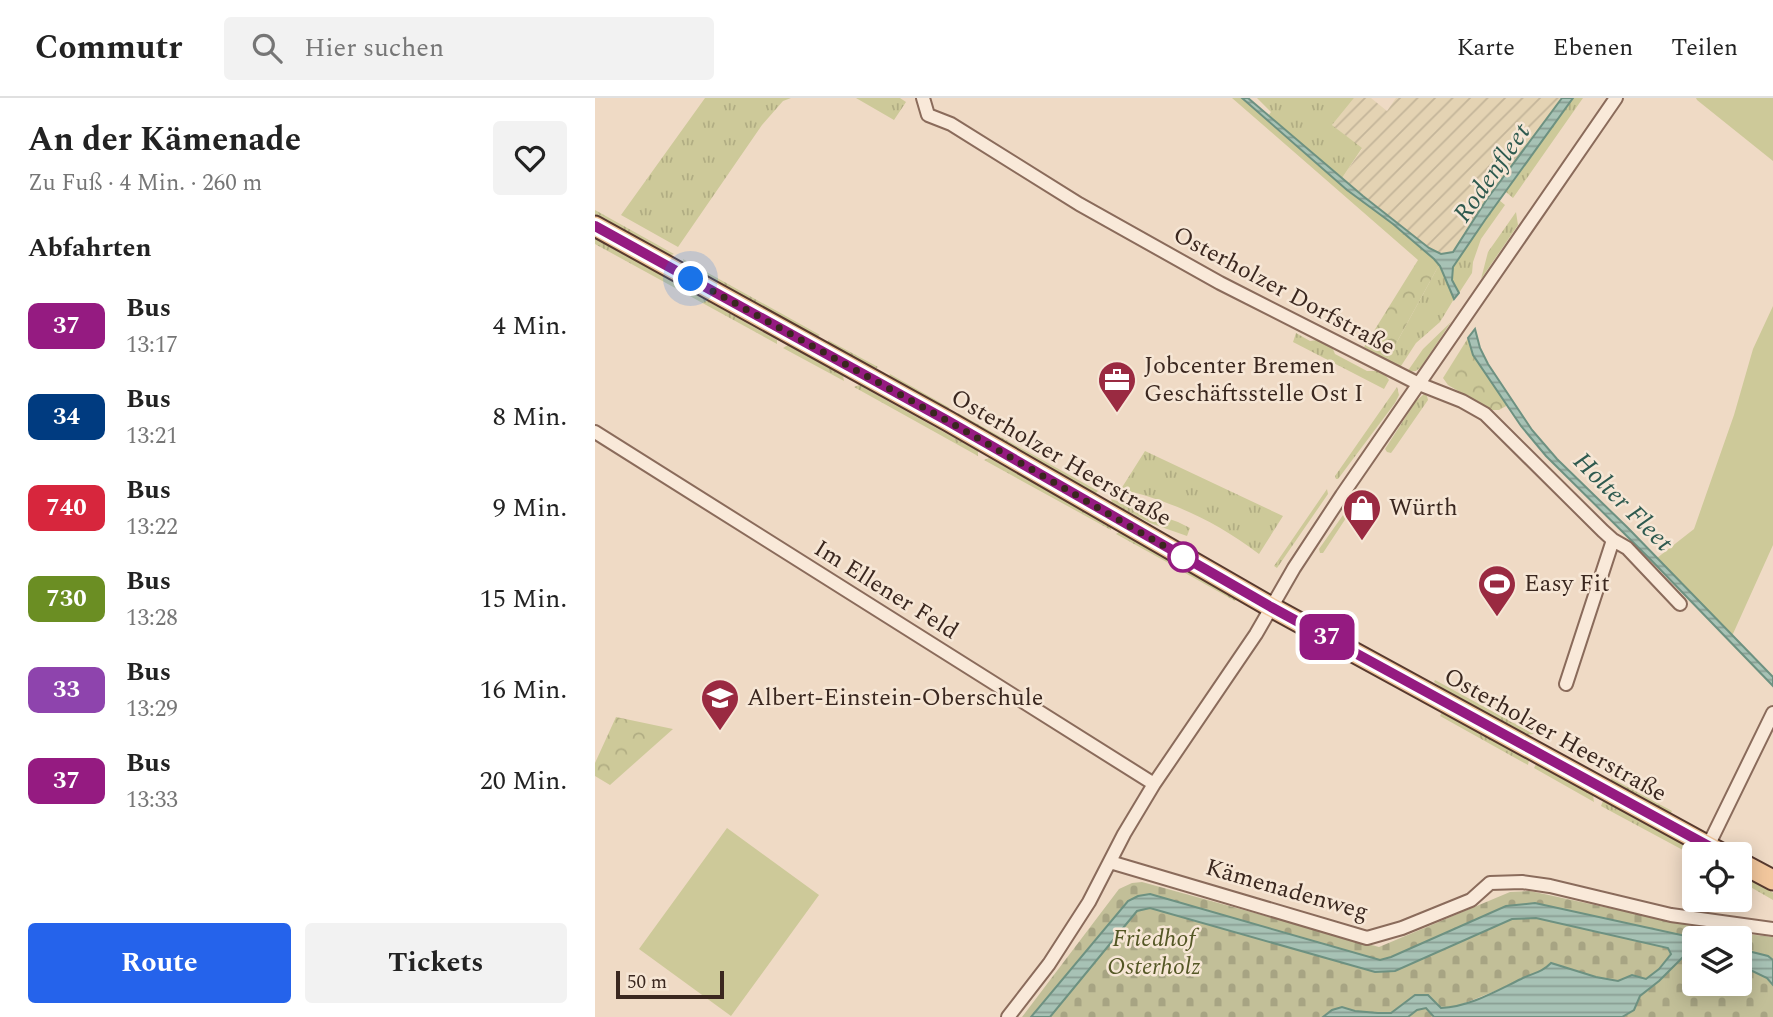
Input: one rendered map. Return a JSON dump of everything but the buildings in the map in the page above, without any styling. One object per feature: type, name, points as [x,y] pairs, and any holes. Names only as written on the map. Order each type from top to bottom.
[{"type":"main road","name":"Osterholzer Heerstraße","points":[[595,226],[948,421],[1271,607],[1701,842]]},
{"type":"main road","points":[[1752,869],[1773,880]]},
{"type":"street","name":"Osterholzer Dorfstraße","points":[[923,98],[928,115],[951,124],[1079,204],[1239,294],[1485,414],[1613,540],[1627,548],[1680,604]]},
{"type":"street","points":[[1008,1017],[1049,964],[1090,902],[1124,834],[1154,784],[1256,634],[1294,568],[1616,98]]},
{"type":"street","name":"Im Ellener Feld","points":[[595,432],[1154,784]]},
{"type":"street","points":[[1566,684],[1613,540]]},
{"type":"street","points":[[1719,842],[1773,713]]},
{"type":"street","name":"Kämenadenweg","points":[[1110,862],[1367,938],[1402,928],[1471,900],[1490,883],[1549,886],[1671,915],[1773,929]]},
{"type":"shaded area","points":[[1242,98],[1248,98],[1363,196],[1429,248],[1441,254],[1453,252],[1487,199],[1562,98],[1573,98],[1453,267],[1452,280],[1459,293],[1454,299],[1440,266],[1434,259],[1347,190]]},
{"type":"shaded area","points":[[1354,98],[1371,98],[1387,111],[1396,98],[1562,98],[1487,199],[1453,252],[1441,254],[1429,248],[1342,178],[1362,149],[1332,125]]},
{"type":"shaded area","points":[[1475,329],[1488,364],[1532,430],[1557,459],[1773,677],[1773,686],[1546,456],[1521,426],[1473,355],[1468,338]]},
{"type":"shaded area","points":[[1150,894],[1380,960],[1506,906],[1535,903],[1682,935],[1682,958],[1640,996],[1634,1010],[1622,1017],[1434,1017],[1426,1008],[1417,1010],[1408,1017],[1323,1017],[1342,1007],[1355,1011],[1391,1013],[1415,995],[1428,995],[1441,1008],[1462,1005],[1540,971],[1551,963],[1618,981],[1632,975],[1646,979],[1659,969],[1671,954],[1668,948],[1536,918],[1512,919],[1395,971],[1375,972],[1150,908],[1137,911],[1050,1017],[1031,1017],[1128,901]]},
{"type":"shaded area","points":[[1752,952],[1773,960],[1773,985],[1767,978],[1752,971]]},
{"type":"green space","points":[[705,98],[791,98],[783,101],[762,125],[678,247],[621,215]]},
{"type":"green space","points":[[856,98],[900,98],[906,102],[894,120]]},
{"type":"green space","points":[[1232,98],[1242,98],[1347,190],[1393,224],[1439,265],[1387,360],[1364,347],[1418,260]]},
{"type":"green space","points":[[1257,98],[1354,98],[1332,125],[1362,148],[1342,178],[1268,116],[1271,112]]},
{"type":"green space","points":[[1573,98],[1583,98],[1513,198],[1506,192]]},
{"type":"green space","points":[[1696,98],[1773,98],[1773,161],[1697,100]]},
{"type":"green space","points":[[1499,200],[1505,205],[1481,239],[1472,273],[1459,293],[1452,280],[1453,267]]},
{"type":"green space","points":[[595,210],[674,254],[668,256],[595,214]]},
{"type":"green space","points":[[1516,212],[1518,225],[1481,279],[1488,252]]},
{"type":"green space","points":[[595,238],[777,340],[777,344],[595,244]]},
{"type":"green space","points":[[683,259],[820,335],[815,338],[684,264]]},
{"type":"green space","points":[[1439,265],[1454,299],[1440,322],[1416,343],[1401,366],[1398,366],[1387,360]]},
{"type":"green space","points":[[1773,306],[1773,545],[1732,636],[1657,558],[1694,529],[1734,415],[1753,349]]},
{"type":"green space","points":[[1451,322],[1421,367],[1407,372],[1423,349]]},
{"type":"green space","points":[[1296,333],[1310,341],[1318,340],[1332,347],[1335,354],[1367,371],[1376,371],[1386,376],[1389,380],[1384,389],[1293,342]]},
{"type":"green space","points":[[1468,338],[1473,355],[1508,405],[1499,410],[1491,410],[1448,385],[1443,378]]},
{"type":"green space","points":[[828,340],[878,367],[873,370],[828,345]]},
{"type":"green space","points":[[788,345],[843,376],[844,381],[783,348]]},
{"type":"green space","points":[[890,374],[950,408],[945,410],[889,379]]},
{"type":"green space","points":[[859,385],[978,451],[978,456],[854,387]]},
{"type":"green space","points":[[1397,387],[1399,395],[1395,403],[1336,479],[1335,476]]},
{"type":"green space","points":[[1424,394],[1428,400],[1391,453],[1387,452],[1385,449],[1416,401]]},
{"type":"green space","points":[[958,413],[1098,491],[1095,494],[957,417]]},
{"type":"green space","points":[[1145,451],[1283,516],[1259,554],[1193,514],[1121,489]]},
{"type":"green space","points":[[989,458],[1111,526],[1111,530],[984,460]]},
{"type":"green space","points":[[1327,489],[1328,494],[1277,568],[1274,566]]},
{"type":"green space","points":[[1111,499],[1178,522],[1190,528],[1187,536],[1150,523],[1112,503]]},
{"type":"green space","points":[[1348,508],[1352,509],[1323,553],[1320,553],[1319,549]]},
{"type":"green space","points":[[1120,531],[1172,560],[1172,565],[1116,534]]},
{"type":"green space","points":[[1183,566],[1238,597],[1235,601],[1178,569]]},
{"type":"green space","points":[[1435,680],[1534,734],[1526,735],[1444,689],[1434,682]]},
{"type":"green space","points":[[1442,712],[1529,760],[1528,765],[1440,716]]},
{"type":"green space","points":[[616,717],[673,729],[610,785],[595,776],[595,763]]},
{"type":"green space","points":[[1536,764],[1593,795],[1594,802],[1534,768]]},
{"type":"green space","points":[[1611,778],[1672,811],[1670,815],[1611,783]]},
{"type":"green space","points":[[1603,801],[1682,843],[1682,850],[1601,806]]},
{"type":"green space","points":[[727,828],[819,895],[731,1016],[639,949]]},
{"type":"green space","points":[[1752,880],[1773,893],[1773,900],[1752,888]]},
{"type":"green space","name":"Friedhof Osterholz","points":[[1142,882],[1379,947],[1510,892],[1530,891],[1692,926],[1682,926],[1682,996],[1752,996],[1752,935],[1773,937],[1773,1017],[1622,1017],[1634,1010],[1640,996],[1650,987],[1632,975],[1619,981],[1543,971],[1455,1007],[1441,1008],[1433,1014],[1434,1017],[1022,1017],[1119,889]]},
{"type":"bus line","name":"37","points":[[595,226],[948,421],[1271,607],[1701,842]]},
{"type":"place","name":"Jobcenter Bremen Geschäftsstelle Ost I","points":[[1117,414]]},
{"type":"place","name":"Würth","points":[[1362,542]]},
{"type":"place","name":"Easy Fit","points":[[1497,618]]},
{"type":"place","name":"Albert-Einstein-Oberschule","points":[[720,732]]},
{"type":"route","points":[[691,279],[948,421],[1183,557]]},
{"type":"water label","name":"Rodenfleet","points":[[1492,173]]},
{"type":"water label","name":"Holter Fleet","points":[[1623,502]]}]
